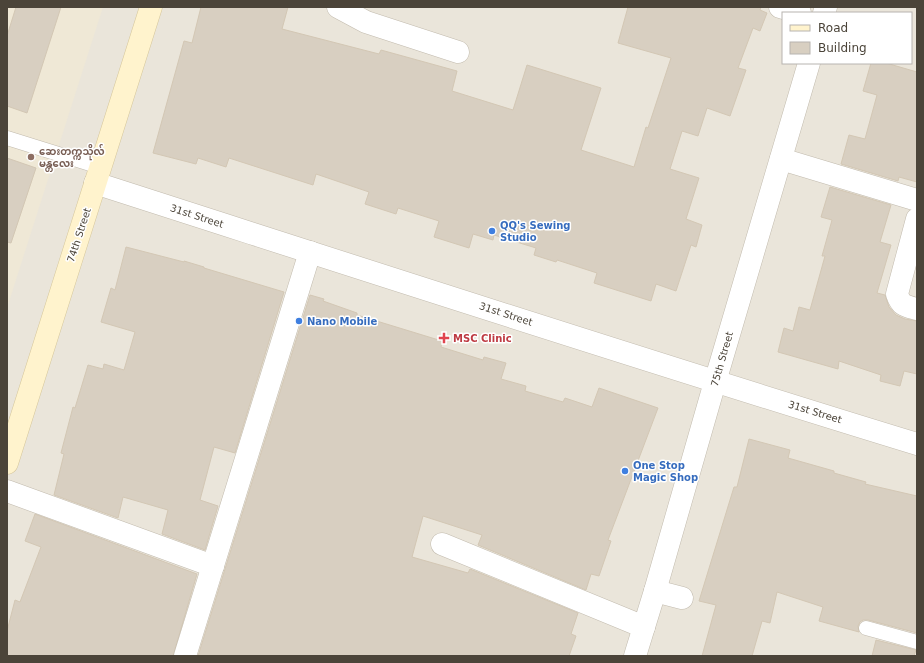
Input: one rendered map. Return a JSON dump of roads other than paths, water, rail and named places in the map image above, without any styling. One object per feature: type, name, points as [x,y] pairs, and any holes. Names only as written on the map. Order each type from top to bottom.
[{"type":"street","name":"74th Street","points":[[7,463],[12,430],[98,175],[150,7]]},
{"type":"street","points":[[338,7],[366,22],[458,52]]},
{"type":"street","points":[[780,7],[797,12]]},
{"type":"street","name":"75th Street","points":[[635,656],[809,64]]},
{"type":"street","points":[[781,159],[917,200]]},
{"type":"street","name":"31st Street","points":[[98,175],[310,252],[715,382],[917,444]]},
{"type":"street","points":[[916,226],[897,294],[904,306],[917,309]]},
{"type":"street","points":[[186,656],[310,252]]},
{"type":"street","points":[[7,490],[213,566]]},
{"type":"street","points":[[442,544],[644,627]]},
{"type":"street","points":[[655,591],[682,598]]},
{"type":"lane","points":[[7,138],[98,175]]},
{"type":"lane","points":[[866,628],[917,642]]},
{"type":"place","name":"ဆေးတက္ကသိုလ် မန္တလေး","points":[[31,157]]},
{"type":"place","name":"QQ's Sewing Studio","points":[[492,231]]},
{"type":"place","name":"Nano Mobile","points":[[299,321]]},
{"type":"place","name":"MSC Clinic","points":[[444,338]]},
{"type":"place","name":"One Stop Magic Shop","points":[[625,471]]}]
